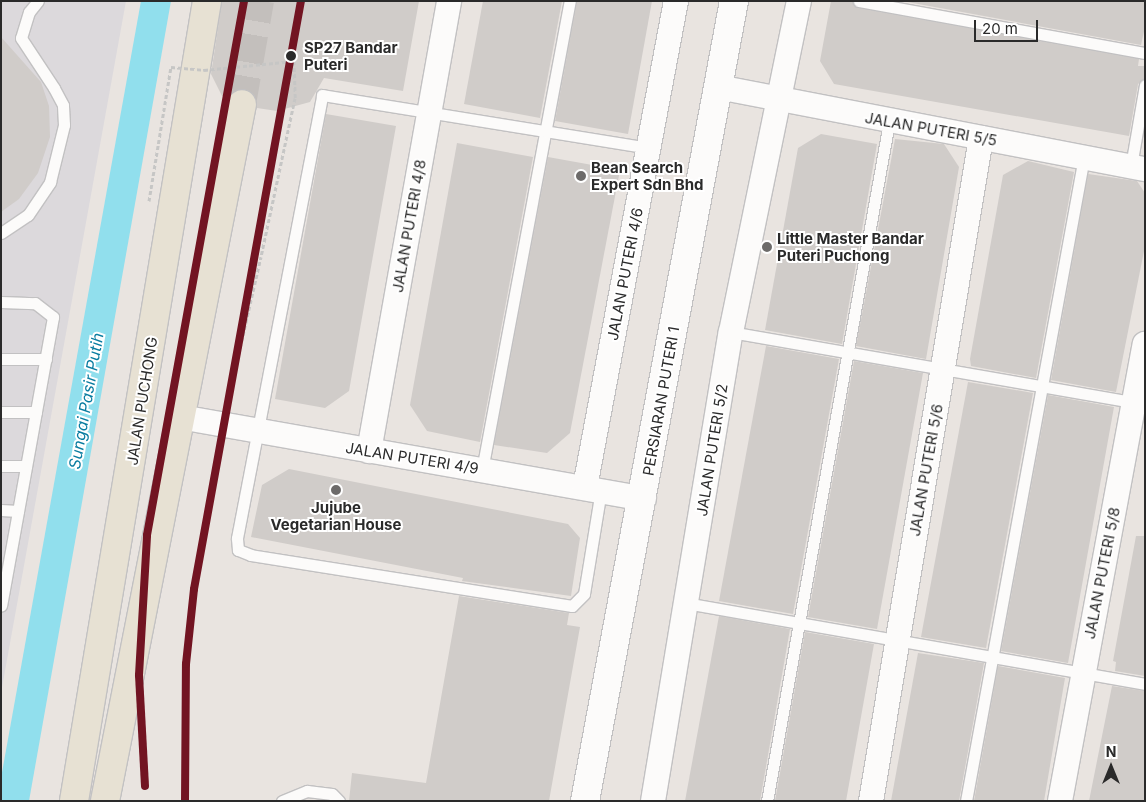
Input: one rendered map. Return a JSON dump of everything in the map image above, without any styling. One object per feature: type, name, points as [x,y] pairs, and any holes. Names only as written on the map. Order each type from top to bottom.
[{"type":"main road","name":"JALAN PUCHONG","points":[[74,801],[207,1]]},
{"type":"main road","points":[[105,801],[242,104]]},
{"type":"street","name":"JALAN PUTERI 4/8","points":[[370,451],[448,1]]},
{"type":"street","name":"JALAN PUTERI 4/6","points":[[593,488],[648,148],[676,1]]},
{"type":"street","name":"PERSIARAN PUTERI 1","points":[[585,801],[644,499],[734,1]]},
{"type":"street","name":"JALAN PUTERI 5/2","points":[[653,801],[731,332],[798,1]]},
{"type":"street","name":"JALAN PUTERI 5/5","points":[[718,87],[777,101],[1138,167]]},
{"type":"street","name":"JALAN PUTERI 5/6","points":[[871,801],[981,138]]},
{"type":"street","name":"JALAN PUTERI 5/8","points":[[1060,801],[1083,674],[1139,404],[1145,344]]},
{"type":"street","name":"JALAN PUTERI 4/9","points":[[180,417],[256,433],[593,488],[644,499]]},
{"type":"lane","points":[[1,233],[28,215],[50,182],[64,126],[63,105],[21,38],[29,12],[38,1]]},
{"type":"lane","points":[[482,470],[543,131],[570,1]]},
{"type":"lane","points":[[859,1],[1145,53]]},
{"type":"lane","points":[[1138,167],[1145,85]]},
{"type":"lane","points":[[593,488],[584,594],[572,606],[251,555],[238,550],[236,538],[322,95],[648,148]]},
{"type":"lane","points":[[766,801],[800,623],[889,122]]},
{"type":"lane","points":[[966,801],[1084,157]]},
{"type":"lane","points":[[1,302],[36,303],[53,317],[18,511],[5,561],[1,604]]},
{"type":"lane","points":[[731,332],[1139,404]]},
{"type":"lane","points":[[1,359],[46,360]]},
{"type":"lane","points":[[1,412],[36,412]]},
{"type":"lane","points":[[1,466],[26,466]]},
{"type":"lane","points":[[1,510],[18,511]]},
{"type":"lane","points":[[686,603],[1145,684]]},
{"type":"lane","points":[[282,801],[307,791],[332,794],[339,801]]},
{"type":"path","points":[[149,201],[170,67],[204,70],[294,61],[295,98],[223,425]]},
{"type":"shaded area","points":[[1,1],[126,1],[1,693]]},
{"type":"water","name":"Sungai Pasir Putih","points":[[141,1],[171,1],[29,801],[1,801],[1,778]]},
{"type":"building","name":"SP27 Bandar Puteri","points":[[222,1],[419,1],[403,91],[324,78],[310,102],[277,111],[257,108],[257,98],[245,89],[236,89],[228,98],[222,96],[211,74]]},
{"type":"building","points":[[483,1],[562,1],[540,118],[464,104]]},
{"type":"building","points":[[577,1],[652,1],[628,134],[555,121]]},
{"type":"building","points":[[831,1],[852,1],[858,8],[1139,59],[1138,66],[1145,66],[1145,78],[1138,84],[1129,136],[834,84],[820,61]]},
{"type":"building","points":[[902,1],[1145,1],[1145,27],[1141,45]]},
{"type":"building","points":[[1,37],[41,82],[49,106],[50,137],[38,173],[19,199],[1,212]]},
{"type":"building","points":[[326,114],[396,126],[349,391],[325,408],[275,399]]},
{"type":"building","points":[[821,134],[877,144],[842,344],[765,330],[798,148]]},
{"type":"building","points":[[895,139],[944,144],[959,167],[926,359],[856,346]]},
{"type":"building","points":[[457,143],[533,157],[480,442],[427,431],[410,405]]},
{"type":"building","points":[[548,157],[620,170],[570,433],[547,453],[494,445]]},
{"type":"building","points":[[1028,161],[1074,172],[1036,378],[971,366],[970,359],[1003,175]]},
{"type":"building","points":[[1088,174],[1137,181],[1145,193],[1145,246],[1116,392],[1051,380]]},
{"type":"building","points":[[766,346],[839,359],[793,614],[719,601]]},
{"type":"building","points":[[854,361],[923,373],[877,629],[808,617]]},
{"type":"building","points":[[968,382],[1033,393],[986,648],[921,637]]},
{"type":"building","points":[[1048,395],[1114,407],[1068,663],[1001,651]]},
{"type":"building","points":[[289,469],[568,524],[580,538],[571,596],[462,581],[463,578],[251,537],[262,485]]},
{"type":"building","points":[[1136,536],[1145,536],[1145,676],[1115,671],[1116,662],[1113,661]]},
{"type":"building","points":[[459,596],[569,613],[567,625],[580,627],[549,801],[349,801],[352,773],[426,783]]},
{"type":"building","points":[[719,616],[790,629],[760,801],[685,801]]},
{"type":"building","points":[[805,632],[874,644],[846,801],[775,801]]},
{"type":"building","points":[[918,653],[984,663],[959,801],[891,801]]},
{"type":"building","points":[[998,666],[1065,678],[1044,801],[974,801]]},
{"type":"building","points":[[1112,686],[1145,691],[1145,801],[1089,801]]},
{"type":"tunnel","points":[[242,104],[260,1]]},
{"type":"transit line","points":[[145,786],[139,675],[147,535],[244,1]]},
{"type":"transit line","points":[[185,801],[186,664],[194,589],[301,1]]},
{"type":"place","name":"SP27 Bandar Puteri","points":[[291,56]]},
{"type":"place","name":"Bean Search Expert Sdn Bhd","points":[[581,176]]},
{"type":"place","name":"Little Master Bandar Puteri Puchong","points":[[767,247]]},
{"type":"place","name":"Jujube Vegetarian House","points":[[336,490]]}]
